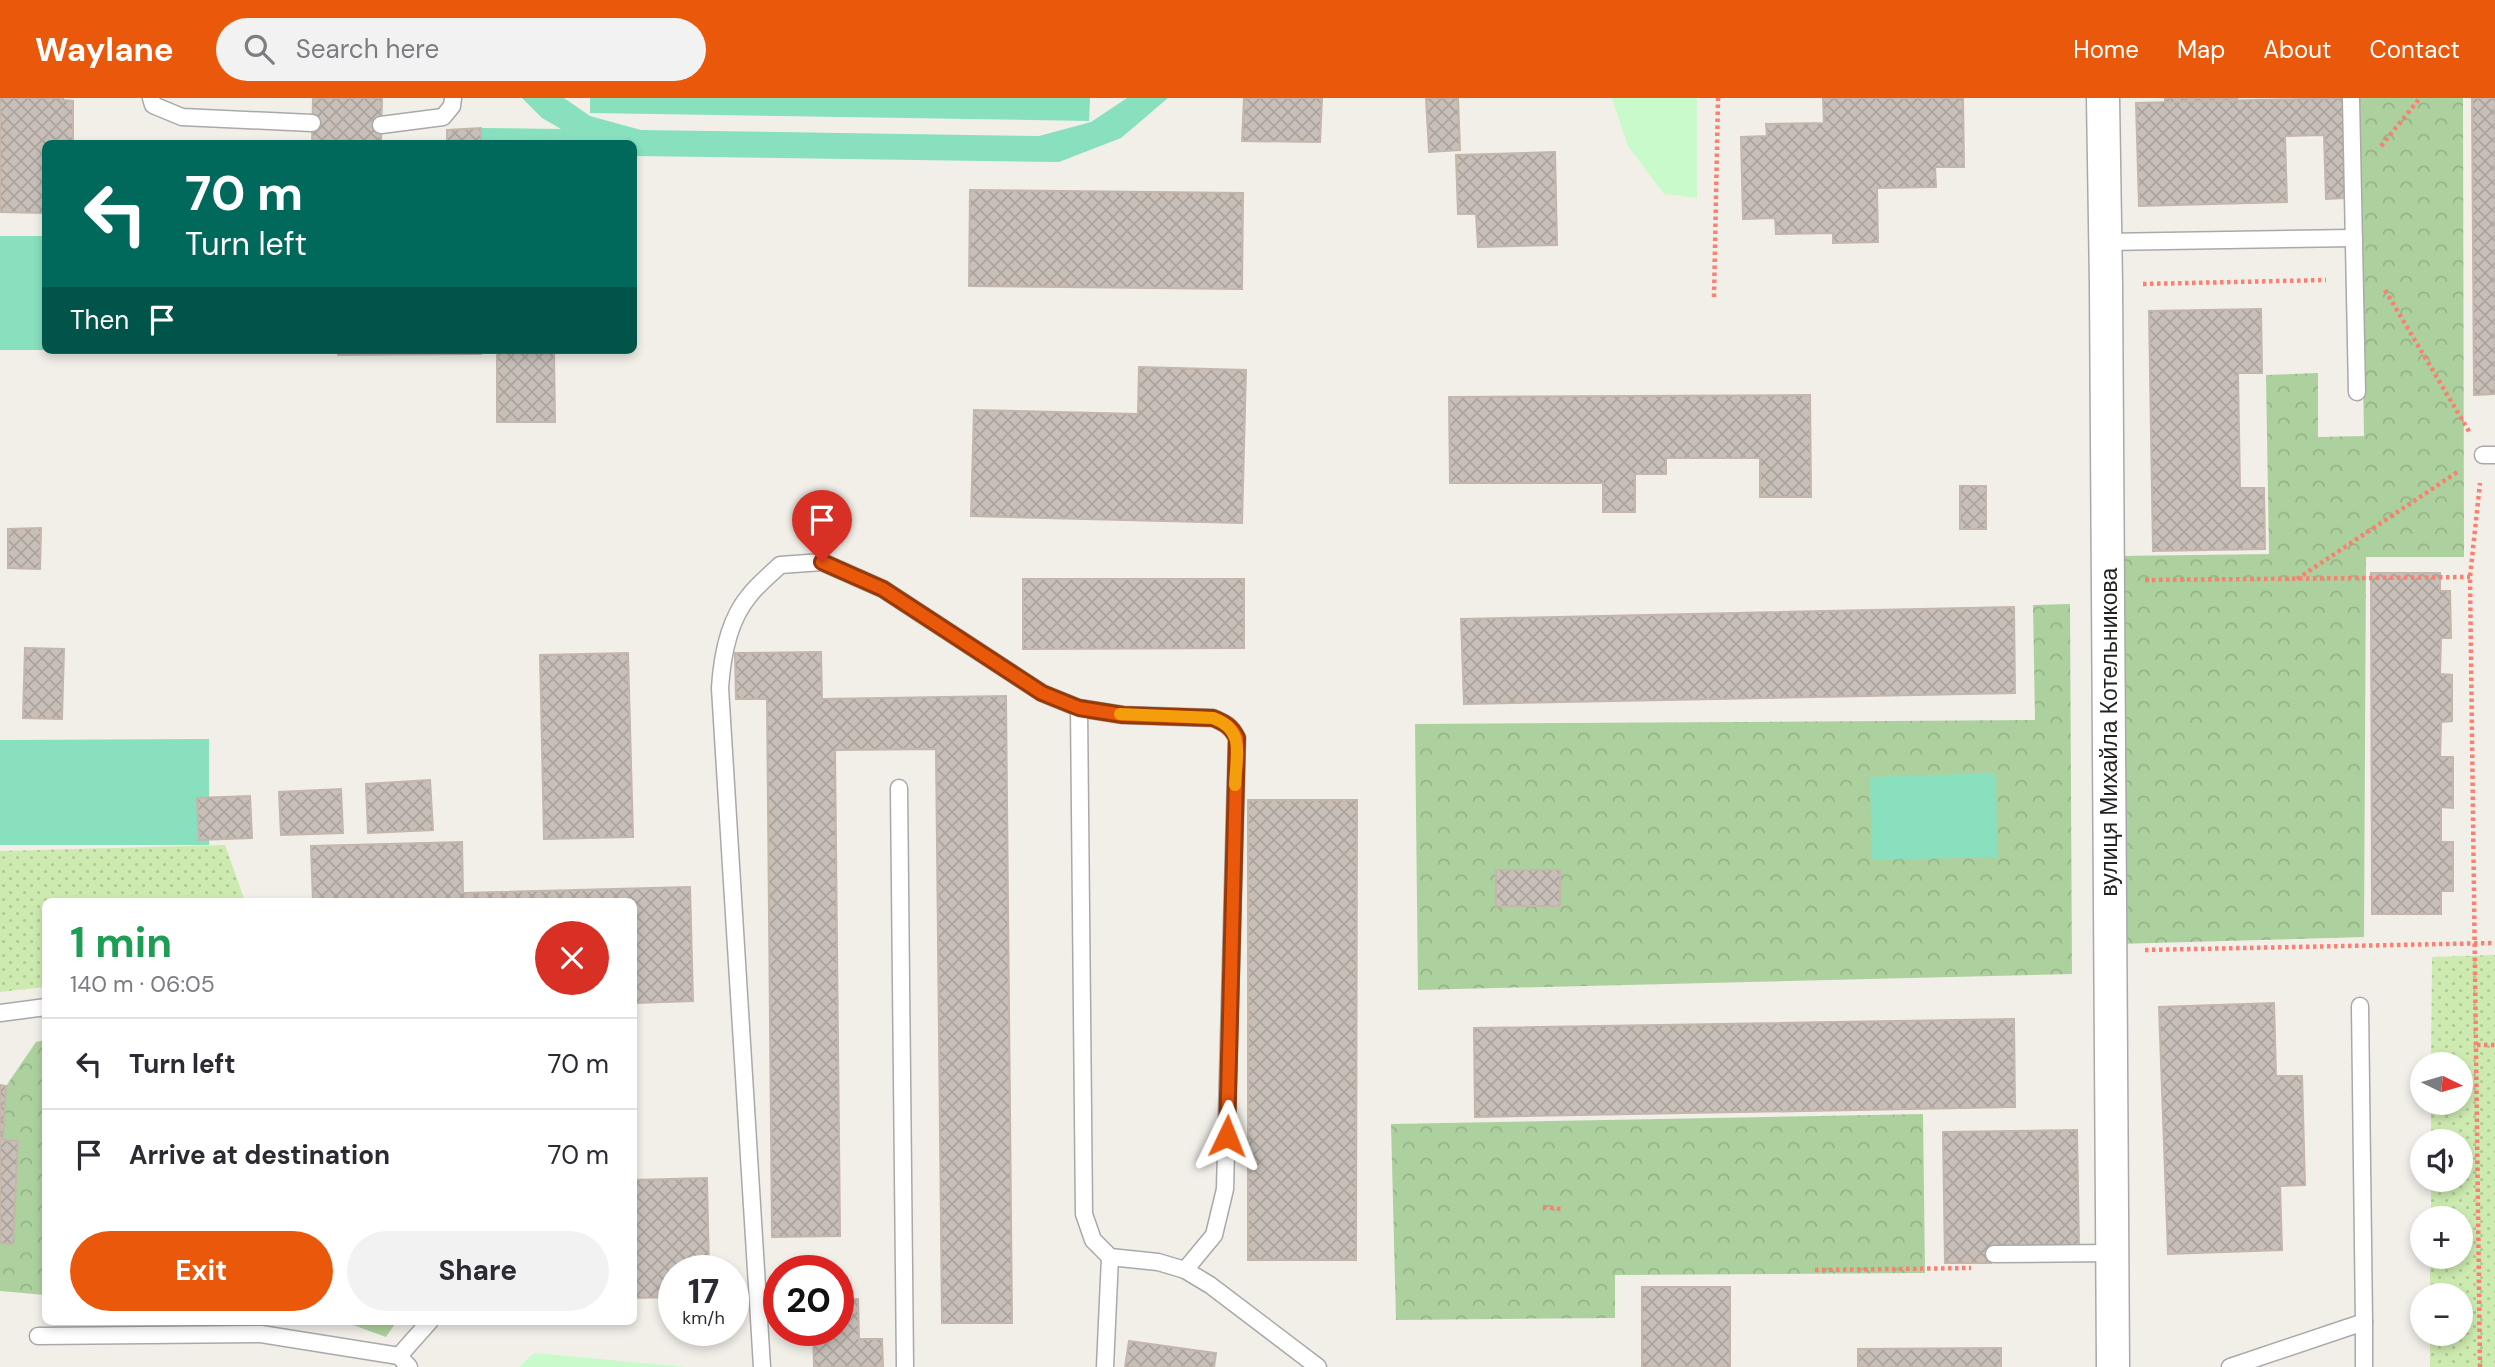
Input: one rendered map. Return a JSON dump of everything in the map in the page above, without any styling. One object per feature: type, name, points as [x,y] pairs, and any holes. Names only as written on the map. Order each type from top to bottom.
[{"type":"street","name":"вулиця Михайла Котельникова","points":[[2103,98],[2112,1367]]},
{"type":"lane","points":[[151,98],[153,105],[181,117],[312,123]]},
{"type":"lane","points":[[382,125],[443,117],[452,106],[453,98]]},
{"type":"lane","points":[[2351,98],[2357,392]]},
{"type":"lane","points":[[2105,242],[2354,238]]},
{"type":"lane","points":[[762,1367],[720,688],[722,652],[736,619],[748,597],[780,565],[822,562],[883,589],[1042,693],[1079,708],[1123,715],[1213,718],[1226,723],[1237,738],[1225,1189],[1214,1235],[1185,1270]]},
{"type":"lane","points":[[1079,708],[1084,1214],[1093,1240],[1110,1257],[1158,1262],[1185,1270],[1210,1285],[1318,1367]]},
{"type":"lane","points":[[900,788],[905,1367]]},
{"type":"lane","points":[[2360,1006],[2364,1367]]},
{"type":"lane","points":[[0,1013],[42,1008]]},
{"type":"lane","points":[[1994,1254],[2112,1253]]},
{"type":"lane","points":[[1105,1367],[1110,1257]]},
{"type":"lane","points":[[2230,1367],[2364,1322]]},
{"type":"lane","points":[[38,1336],[261,1334],[404,1361],[427,1325]]},
{"type":"path","points":[[1714,296],[1718,98]]},
{"type":"path","points":[[2353,179],[2420,98]]},
{"type":"path","points":[[2134,284],[2379,279],[2489,455],[2470,577],[2480,1367]]},
{"type":"path","points":[[2296,579],[2489,455]]},
{"type":"path","points":[[2136,580],[2470,577]]},
{"type":"path","points":[[2141,950],[2495,943]]},
{"type":"path","points":[[2477,1045],[2495,1045]]},
{"type":"path","points":[[1543,1207],[1560,1209]]},
{"type":"path","points":[[1815,1270],[1863,1271]]},
{"type":"green space","points":[[522,98],[564,98],[590,116],[641,130],[1039,136],[1091,122],[1127,98],[1168,98],[1121,138],[1059,162],[637,156],[637,140],[481,140],[481,128],[561,129],[542,118]]},
{"type":"green space","points":[[590,98],[1090,98],[1089,121],[590,113]]},
{"type":"green space","points":[[1612,98],[1697,98],[1697,198],[1664,194],[1628,146]]},
{"type":"green space","points":[[2358,98],[2463,98],[2464,557],[2366,557],[2364,937],[2116,944],[2117,556],[2269,554],[2266,375],[2318,373],[2318,437],[2364,436]]},
{"type":"green space","points":[[0,236],[42,236],[42,350],[0,350]]},
{"type":"green space","points":[[2070,604],[2072,974],[1418,990],[1415,724],[2035,720],[2033,605]]},
{"type":"green space","points":[[209,739],[209,845],[0,845],[0,740]]},
{"type":"green space","points":[[1996,773],[1997,857],[1872,860],[1870,777]]},
{"type":"green space","points":[[225,845],[244,898],[42,898],[42,987],[0,992],[0,851]]},
{"type":"green space","points":[[2495,955],[2495,1367],[2430,1367],[2430,1346],[2473,1346],[2473,1283],[2430,1283],[2430,1269],[2473,1269],[2473,1206],[2431,1206],[2431,1192],[2473,1192],[2473,1129],[2431,1129],[2431,1115],[2473,1115],[2473,1052],[2431,1052],[2432,957]]},
{"type":"green space","points":[[42,1041],[42,1295],[0,1291],[0,1202],[6,1086],[36,1042]]},
{"type":"green space","points":[[1923,1114],[1925,1273],[1615,1275],[1615,1318],[1396,1320],[1391,1124]]},
{"type":"green space","points":[[353,1325],[394,1325],[386,1337]]},
{"type":"green space","points":[[534,1353],[686,1367],[519,1367]]},
{"type":"building","points":[[0,98],[63,98],[73,101],[73,140],[42,140],[42,213],[0,212]]},
{"type":"building","points":[[313,98],[382,98],[381,140],[312,140]]},
{"type":"building","points":[[1244,98],[1322,98],[1320,142],[1242,141]]},
{"type":"building","points":[[1426,98],[1458,98],[1460,150],[1429,152]]},
{"type":"building","points":[[1823,98],[1963,98],[1964,167],[1935,167],[1936,187],[1877,188],[1878,242],[1833,243],[1833,233],[1776,234],[1775,218],[1743,219],[1741,137],[1767,136],[1766,124],[1824,123]]},
{"type":"building","points":[[2165,98],[2237,98],[2238,101],[2165,103]]},
{"type":"building","points":[[2343,98],[2345,198],[2326,199],[2324,135],[2285,136],[2287,202],[2139,206],[2136,103]]},
{"type":"building","points":[[2472,98],[2495,98],[2495,394],[2474,395]]},
{"type":"building","points":[[481,128],[481,140],[447,140],[447,130]]},
{"type":"building","points":[[1555,152],[1557,245],[1478,247],[1476,214],[1458,214],[1456,155]]},
{"type":"building","points":[[970,190],[1243,193],[1242,289],[969,286]]},
{"type":"building","points":[[2261,309],[2262,373],[2238,373],[2240,488],[2264,488],[2265,549],[2153,551],[2149,311]]},
{"type":"building","points":[[338,354],[481,354],[338,355]]},
{"type":"building","points":[[497,354],[554,354],[555,422],[497,422]]},
{"type":"building","points":[[1139,367],[1246,370],[1242,523],[971,516],[974,410],[1138,414]]},
{"type":"building","points":[[1810,395],[1811,497],[1760,497],[1760,458],[1666,458],[1666,474],[1635,474],[1635,512],[1603,512],[1603,483],[1450,483],[1449,397]]},
{"type":"building","points":[[1960,486],[1986,486],[1986,529],[1960,529]]},
{"type":"building","points":[[41,528],[40,569],[8,568],[8,529]]},
{"type":"building","points":[[2371,573],[2440,573],[2440,591],[2450,591],[2451,638],[2441,638],[2440,674],[2452,675],[2452,721],[2441,722],[2440,757],[2453,757],[2453,808],[2441,807],[2441,842],[2453,842],[2453,891],[2441,891],[2441,914],[2372,914]]},
{"type":"building","points":[[1023,579],[1244,579],[1244,648],[1023,649]]},
{"type":"building","points":[[2014,607],[2015,693],[1464,704],[1461,619]]},
{"type":"building","points":[[25,648],[64,649],[62,719],[23,718]]},
{"type":"building","points":[[821,652],[822,699],[1006,696],[1012,1323],[942,1323],[936,749],[835,750],[840,1236],[772,1237],[767,699],[736,699],[735,653]]},
{"type":"building","points":[[628,653],[633,837],[544,839],[540,655]]},
{"type":"building","points":[[430,780],[433,830],[368,833],[366,784]]},
{"type":"building","points":[[341,789],[343,833],[281,835],[279,792]]},
{"type":"building","points":[[250,796],[252,838],[199,840],[197,798]]},
{"type":"building","points":[[1248,800],[1357,800],[1356,1260],[1248,1260]]},
{"type":"building","points":[[462,842],[463,893],[690,887],[693,1001],[637,1003],[637,898],[313,898],[311,846]]},
{"type":"building","points":[[1496,870],[1560,870],[1560,906],[1496,906]]},
{"type":"building","points":[[2274,1003],[2276,1076],[2302,1076],[2305,1185],[2280,1186],[2282,1250],[2168,1254],[2159,1007]]},
{"type":"building","points":[[2014,1019],[2015,1107],[1475,1117],[1474,1028]]},
{"type":"building","points":[[0,1085],[6,1086],[3,1140],[18,1141],[13,1244],[0,1243]]},
{"type":"building","points":[[2077,1130],[2079,1247],[1990,1248],[1991,1263],[1945,1263],[1943,1132]]},
{"type":"building","points":[[707,1178],[709,1255],[658,1255],[658,1297],[637,1298],[637,1180]]},
{"type":"building","points":[[1642,1287],[1730,1287],[1730,1367],[1642,1367]]},
{"type":"building","points":[[854,1299],[858,1299],[859,1339],[882,1339],[883,1367],[814,1367],[813,1346],[854,1346]]},
{"type":"building","points":[[1129,1341],[1216,1353],[1214,1367],[1125,1367]]},
{"type":"building","points":[[2001,1348],[2001,1367],[1858,1367],[1858,1349]]},
{"type":"slow traffic","points":[[1120,714],[1213,718],[1226,723],[1237,738],[1235,785]]},
{"type":"route","points":[[822,562],[883,589],[1042,693],[1079,708],[1123,715],[1213,718],[1233,729],[1237,738],[1227,1136]]}]
